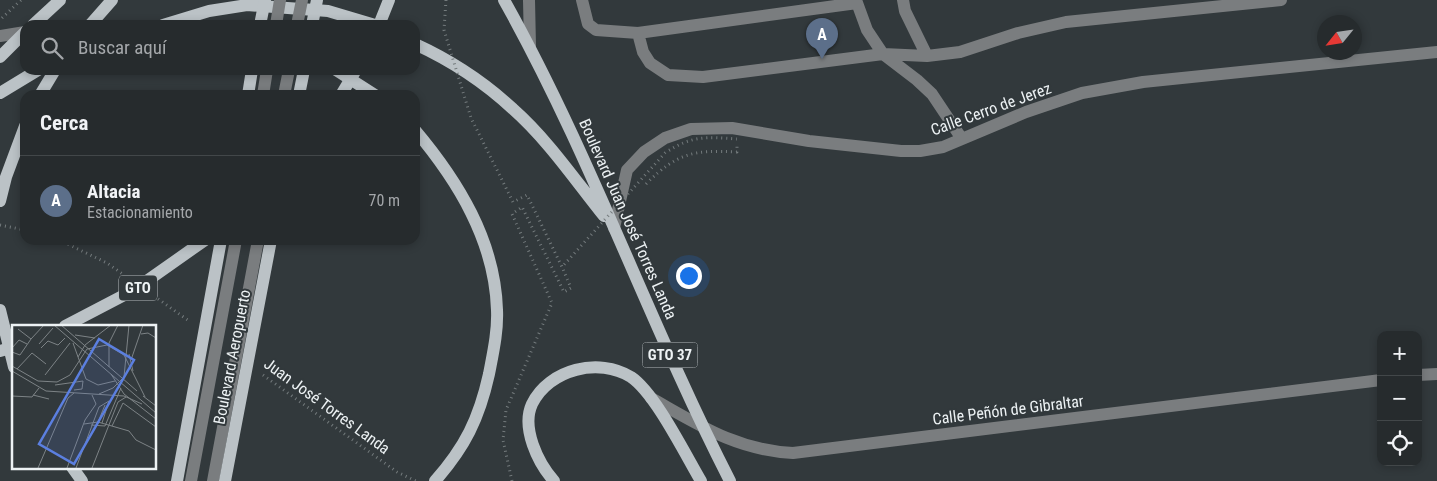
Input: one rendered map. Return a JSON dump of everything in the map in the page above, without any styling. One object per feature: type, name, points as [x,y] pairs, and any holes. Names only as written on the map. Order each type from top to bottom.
[{"type":"main road","points":[[38,20],[60,0]]},
{"type":"main road","points":[[94,20],[112,0]]},
{"type":"main road","points":[[261,20],[265,0]]},
{"type":"main road","points":[[313,20],[317,0]]},
{"type":"main road","points":[[381,20],[389,0]]},
{"type":"main road","name":"Boulevard Juan José Torres Landa","points":[[504,0],[530,46],[581,148],[614,228],[702,426],[730,481]]},
{"type":"main road","points":[[181,20],[209,12],[247,6],[328,10],[359,20]]},
{"type":"main road","points":[[0,57],[20,37]]},
{"type":"main road","points":[[420,47],[475,79],[514,109],[550,149],[614,228]]},
{"type":"main road","points":[[0,93],[30,75]]},
{"type":"main road","points":[[43,90],[52,75]]},
{"type":"main road","points":[[249,90],[251,75]]},
{"type":"main road","points":[[300,90],[303,75]]},
{"type":"main road","points":[[344,75],[367,90]]},
{"type":"main road","points":[[344,90],[353,75]]},
{"type":"main road","points":[[420,137],[456,184],[479,227],[492,270],[497,310],[494,349],[486,389],[470,434],[451,463],[435,481]]},
{"type":"main road","points":[[0,202],[6,177],[20,139]]},
{"type":"main road","name":"GTO","points":[[67,325],[134,290],[198,245]]},
{"type":"main road","name":"Boulevard Aeropuerto","points":[[177,481],[220,245]]},
{"type":"main road","name":"Boulevard Aeropuerto","points":[[225,481],[270,245]]},
{"type":"main road","points":[[0,310],[12,359]]},
{"type":"main road","points":[[554,481],[535,450],[529,428],[532,405],[544,387],[566,373],[590,366],[612,369],[632,378],[650,398],[701,481]]},
{"type":"main road","points":[[73,468],[82,481]]},
{"type":"street","points":[[277,20],[280,0]]},
{"type":"street","points":[[298,20],[302,0]]},
{"type":"street","points":[[529,0],[530,46]]},
{"type":"street","points":[[582,0],[588,24],[596,30],[638,33],[856,2],[867,30],[883,54],[932,94],[962,139]]},
{"type":"street","points":[[903,0],[908,18],[927,56]]},
{"type":"street","points":[[638,33],[643,52],[650,63],[668,75],[703,77],[883,54],[927,56],[960,52],[1018,33],[1066,22],[1281,0]]},
{"type":"street","points":[[0,36],[20,33]]},
{"type":"street","name":"Calle Cerro de Jerez","points":[[614,228],[627,170],[644,152],[658,143],[691,129],[732,128],[809,140],[901,151],[920,151],[943,147],[1026,112],[1082,94],[1143,82],[1437,52]]},
{"type":"street","points":[[264,90],[266,75]]},
{"type":"street","points":[[285,90],[288,75]]},
{"type":"street","points":[[191,481],[235,245]]},
{"type":"street","points":[[213,481],[257,245]]},
{"type":"street","points":[[1422,375],[1437,374]]},
{"type":"street","name":"Calle Peñón de Gibraltar","points":[[650,398],[742,445],[771,452],[794,453],[1377,380]]},
{"type":"path","points":[[0,20],[21,0]]},
{"type":"path","points":[[446,0],[444,30],[471,118],[512,202],[527,195],[571,288],[564,292],[522,207],[512,214],[552,302],[506,410],[503,440],[512,481]]},
{"type":"path","points":[[562,267],[665,152],[687,140],[699,137],[737,140],[737,152],[705,151],[690,153],[661,168],[646,184]]},
{"type":"path","points":[[0,225],[20,229]]},
{"type":"path","name":"Juan José Torres Landa","points":[[257,370],[397,472],[416,481]]},
{"type":"place","name":"Altacia","points":[[822,59]]}]
